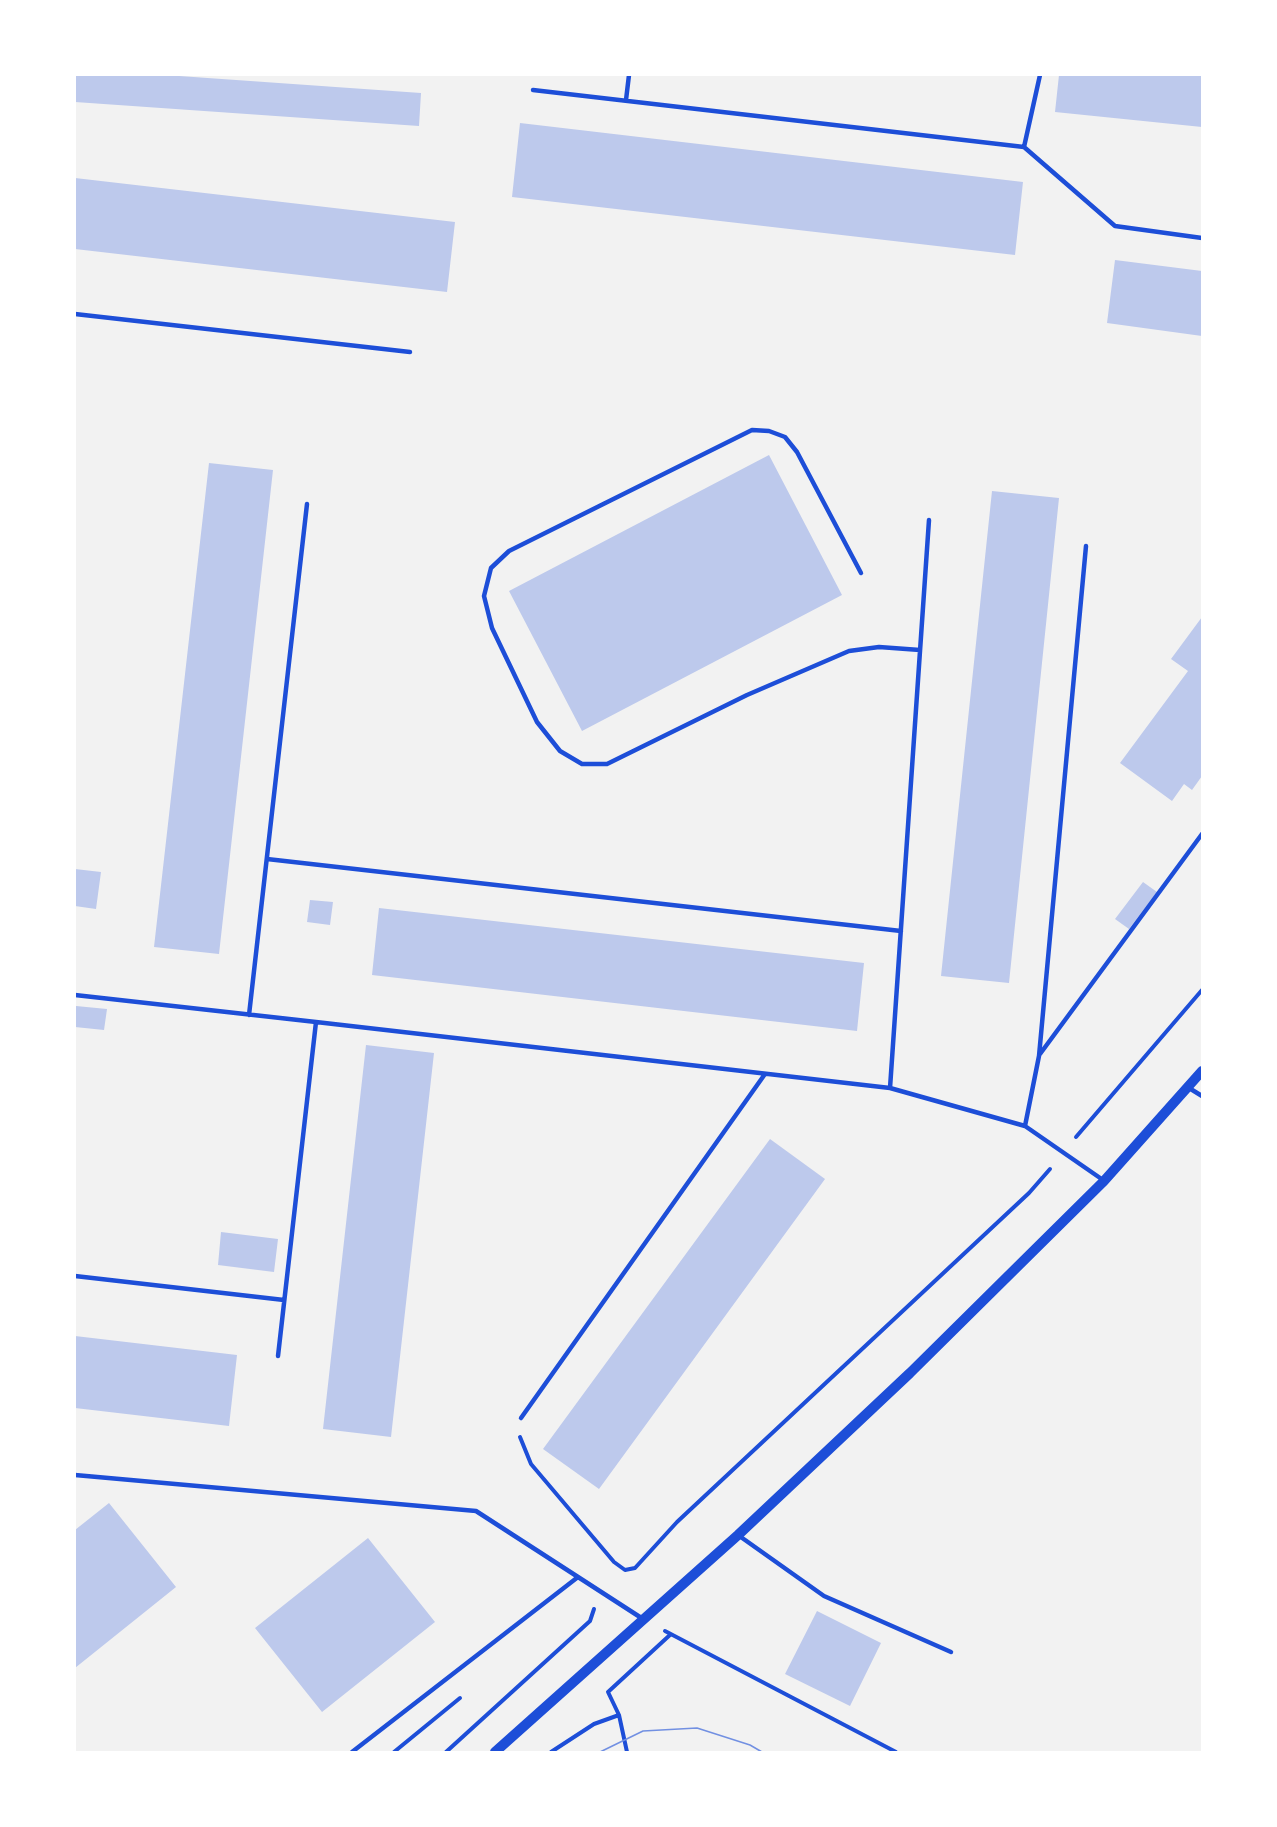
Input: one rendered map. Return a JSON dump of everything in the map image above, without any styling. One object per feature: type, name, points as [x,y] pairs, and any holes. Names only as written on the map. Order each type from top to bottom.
[{"type":"street","points":[[495,1752],[738,1535],[910,1373],[1104,1181],[1202,1071]]},
{"type":"lane","points":[[626,100],[629,75]]},
{"type":"lane","points":[[1024,147],[1040,75]]},
{"type":"lane","points":[[533,90],[1024,147],[1115,226],[1202,238]]},
{"type":"lane","points":[[75,314],[410,352]]},
{"type":"lane","points":[[861,573],[797,452],[785,437],[770,431],[752,430],[509,551],[491,568],[484,596],[492,628],[537,722],[560,751],[582,764],[607,764],[747,695],[849,651],[879,647],[920,650]]},
{"type":"lane","points":[[249,1015],[307,504]]},
{"type":"lane","points":[[890,1088],[929,520]]},
{"type":"lane","points":[[1025,1126],[1039,1056],[1086,546]]},
{"type":"lane","points":[[1039,1056],[1202,834]]},
{"type":"lane","points":[[267,859],[901,931]]},
{"type":"lane","points":[[75,995],[890,1088],[1025,1126],[1104,1181]]},
{"type":"lane","points":[[278,1356],[316,1022]]},
{"type":"lane","points":[[521,1418],[765,1074]]},
{"type":"lane","points":[[1188,1087],[1202,1096]]},
{"type":"lane","points":[[75,1276],[284,1300]]},
{"type":"lane","points":[[75,1475],[476,1510],[643,1619]]},
{"type":"lane","points":[[738,1535],[824,1596],[951,1652]]},
{"type":"lane","points":[[352,1752],[578,1577]]},
{"type":"path","points":[[521,1418],[520,1440],[531,1464],[614,1562],[625,1570],[635,1568],[677,1522],[1029,1193],[1202,990]]},
{"type":"path","points":[[446,1752],[590,1621],[593,1601]]},
{"type":"path","points":[[643,1619],[896,1752]]},
{"type":"path","points":[[627,1752],[619,1715],[608,1692],[671,1634]]},
{"type":"path","points":[[552,1752],[594,1724],[619,1715]]},
{"type":"building","points":[[75,75],[165,75],[421,93],[419,126],[75,102]]},
{"type":"building","points":[[1059,75],[1202,75],[1202,127],[1055,112]]},
{"type":"building","points":[[520,123],[1023,182],[1015,255],[512,197]]},
{"type":"building","points":[[75,178],[455,222],[447,292],[75,249]]},
{"type":"building","points":[[1115,260],[1202,271],[1202,336],[1107,323]]},
{"type":"building","points":[[769,455],[842,595],[582,731],[509,591]]},
{"type":"building","points":[[209,463],[273,470],[219,954],[154,947]]},
{"type":"building","points":[[992,491],[1059,498],[1009,983],[941,976]]},
{"type":"building","points":[[1202,617],[1202,776],[1192,790],[1184,784],[1172,801],[1120,763],[1188,671],[1171,659]]},
{"type":"building","points":[[75,869],[101,872],[96,909],[75,906]]},
{"type":"building","points":[[1143,882],[1157,892],[1129,929],[1115,919]]},
{"type":"building","points":[[310,900],[333,902],[330,925],[307,922]]},
{"type":"building","points":[[379,908],[864,963],[857,1031],[372,975]]},
{"type":"building","points":[[76,1006],[107,1009],[104,1030],[75,1027]]},
{"type":"building","points":[[366,1045],[434,1053],[391,1437],[323,1429]]},
{"type":"building","points":[[770,1139],[825,1179],[599,1489],[543,1449]]},
{"type":"building","points":[[221,1232],[278,1239],[274,1272],[218,1265]]},
{"type":"building","points":[[75,1336],[237,1355],[229,1426],[75,1408]]},
{"type":"building","points":[[109,1503],[176,1587],[75,1668],[75,1530]]},
{"type":"building","points":[[368,1538],[435,1622],[322,1712],[255,1628]]},
{"type":"building","points":[[817,1611],[881,1643],[850,1706],[785,1674]]},
{"type":"tram line","points":[[600,1752],[643,1731],[697,1728],[750,1745],[762,1752]]}]
